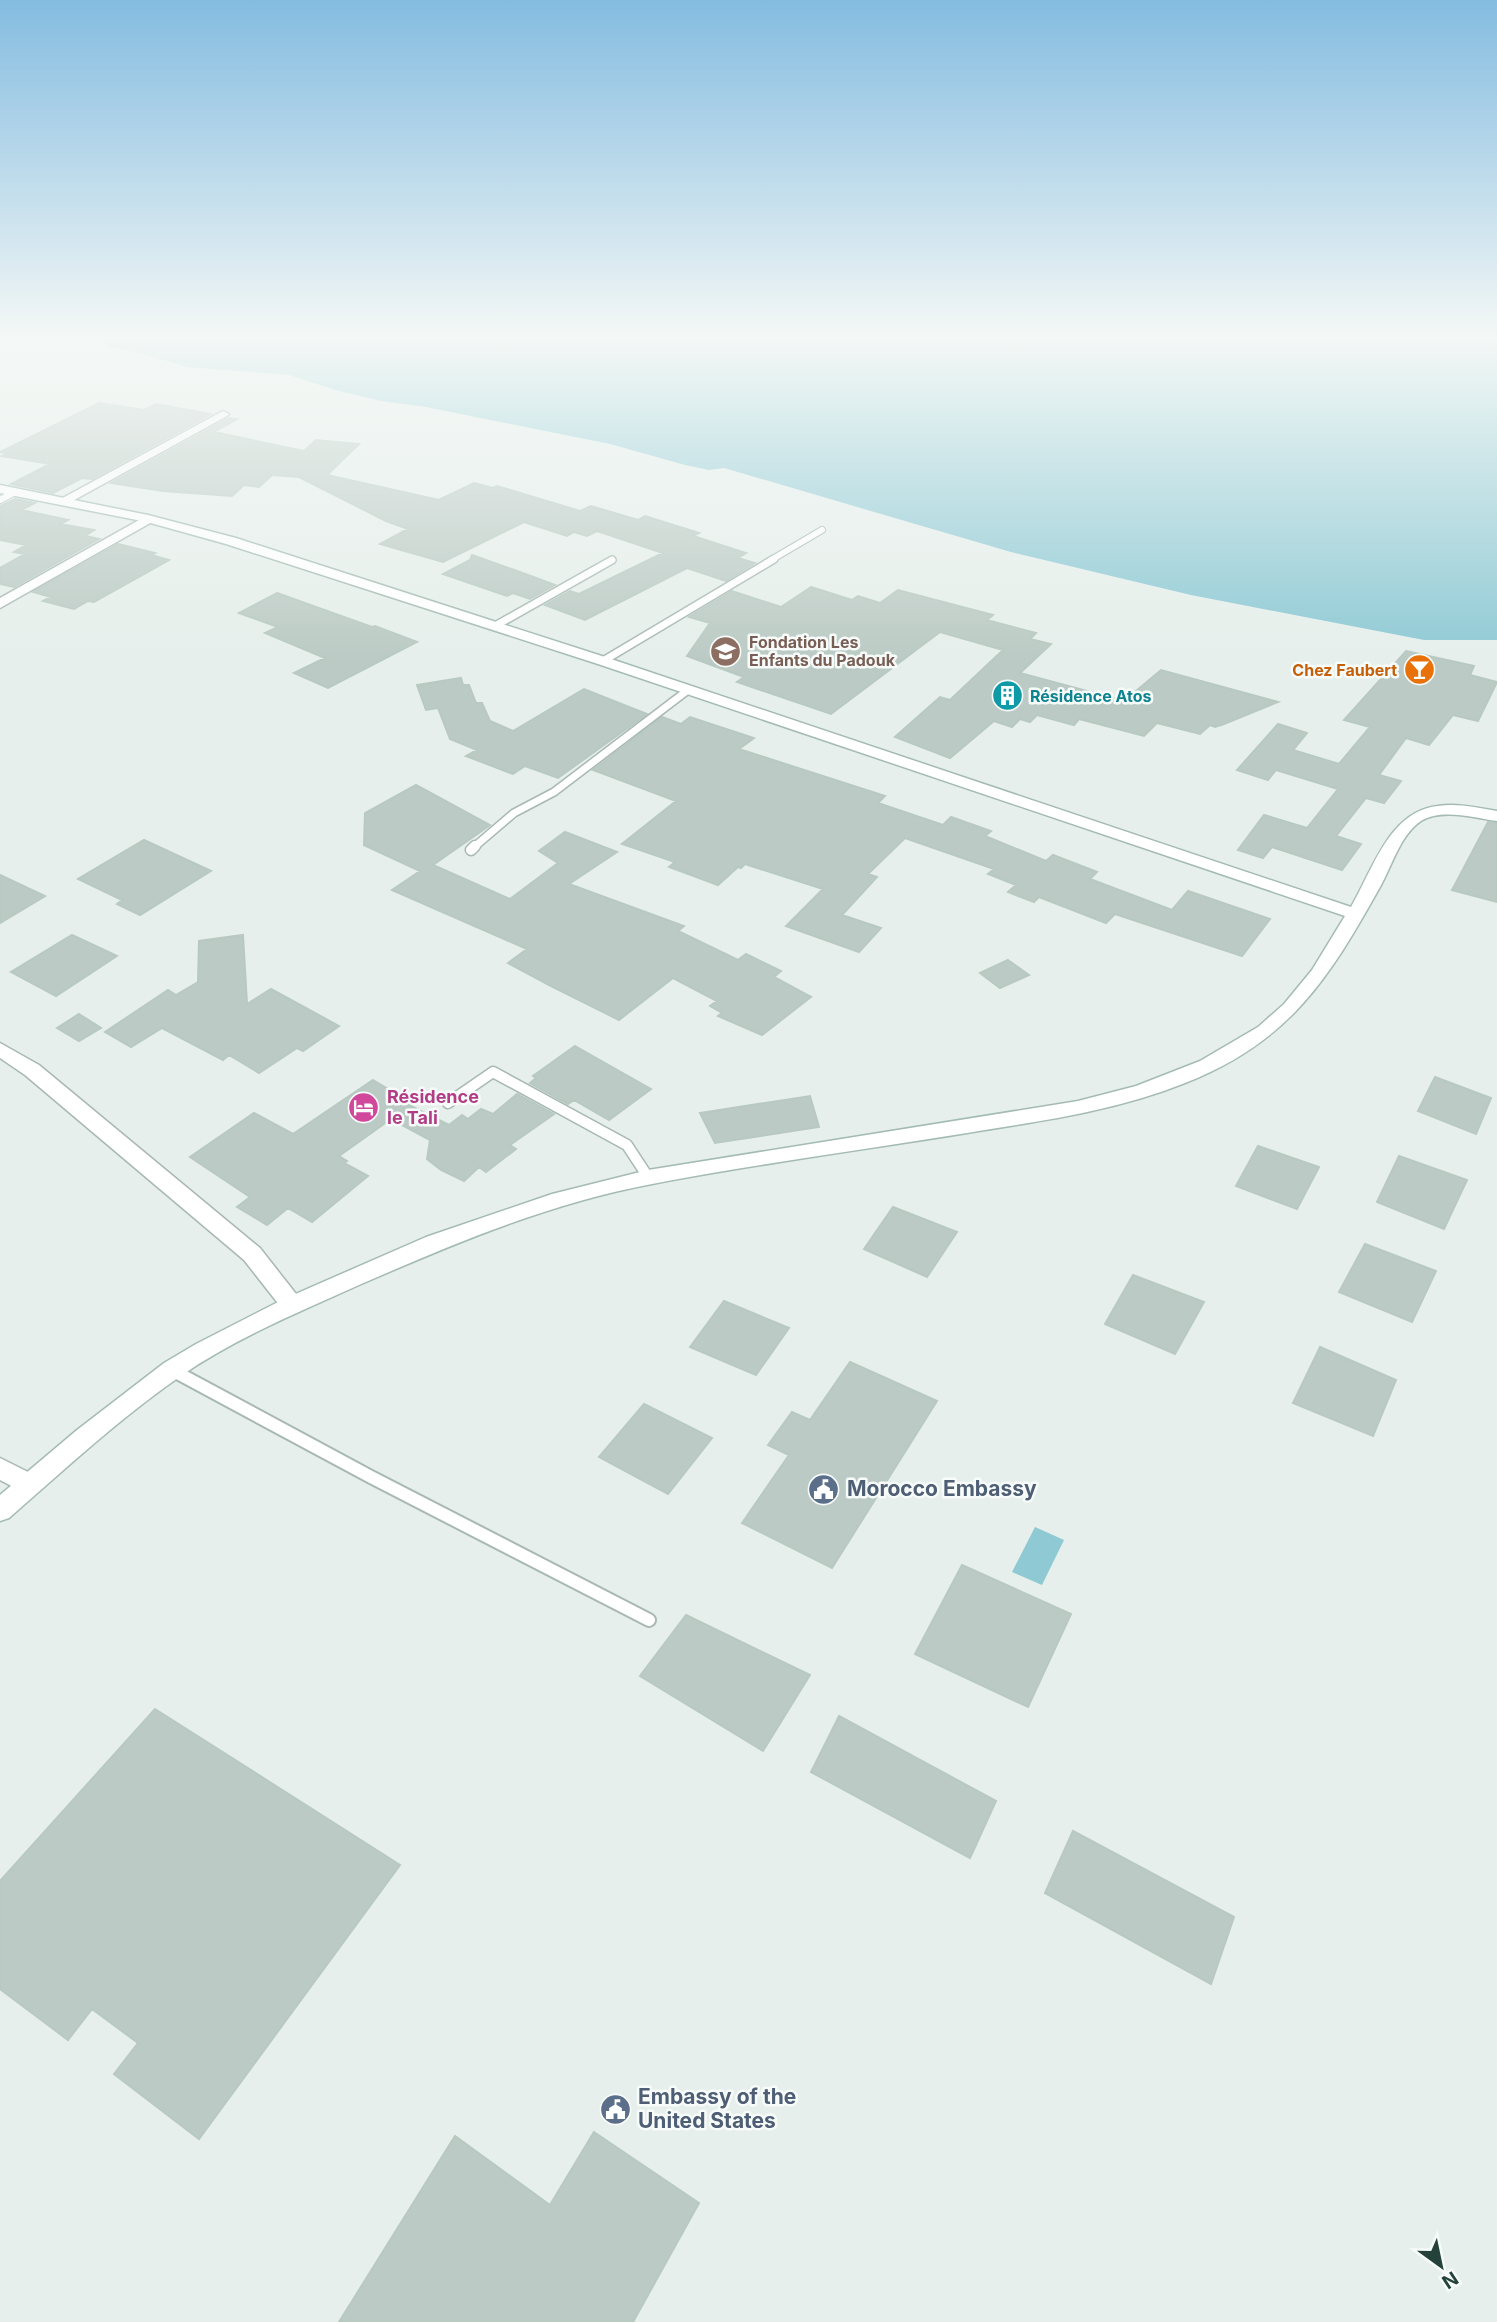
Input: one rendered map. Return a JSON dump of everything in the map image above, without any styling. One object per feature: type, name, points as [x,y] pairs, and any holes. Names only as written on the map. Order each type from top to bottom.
[{"type":"main road","points":[[63,501],[165,445]]},
{"type":"main road","points":[[7,491],[63,501],[231,541],[603,661],[1355,914]]},
{"type":"main road","points":[[0,604],[148,520]]},
{"type":"main road","points":[[0,1510],[172,1370],[204,1350],[292,1305],[434,1243],[499,1219],[560,1199],[648,1177],[1078,1108],[1137,1094],[1179,1080],[1215,1063],[1250,1041],[1294,1004],[1313,982],[1404,827],[1417,816],[1432,811],[1454,811],[1497,816]]},
{"type":"main road","points":[[0,1049],[32,1070],[252,1254],[292,1305]]},
{"type":"main road","points":[[0,1468],[29,1484]]},
{"type":"lane","points":[[0,500],[7,491]]},
{"type":"lane","points":[[603,661],[822,530]]},
{"type":"lane","points":[[495,626],[612,560]]},
{"type":"lane","points":[[471,850],[514,813],[554,792],[688,690]]},
{"type":"lane","points":[[448,1103],[492,1072],[627,1145],[648,1177]]},
{"type":"lane","points":[[172,1370],[371,1477],[649,1620]]},
{"type":"water","points":[[615,445],[1497,445],[1497,640],[1424,640],[1191,595],[1011,552],[724,468],[709,470]]},
{"type":"water","points":[[1035,1527],[1064,1540],[1042,1585],[1012,1572]]},
{"type":"building","points":[[13,445],[154,445],[92,479],[82,478],[53,493],[11,484],[50,464],[2,456],[7,453],[0,452]]},
{"type":"building","points":[[179,445],[277,445],[304,451],[310,445],[358,445],[327,475],[439,500],[474,483],[493,488],[497,486],[580,511],[591,506],[638,520],[645,516],[699,533],[693,536],[746,553],[738,558],[755,563],[726,581],[687,568],[585,620],[545,605],[570,591],[579,594],[663,553],[597,531],[587,536],[574,532],[567,536],[524,522],[443,562],[380,544],[408,529],[386,521],[299,477],[272,475],[259,487],[244,485],[232,496],[163,491],[111,483]]},
{"type":"building","points":[[15,499],[35,503],[21,510],[68,520],[60,524],[94,530],[85,536],[99,539],[14,587],[0,584],[0,568],[25,554],[14,552],[26,545],[0,540],[0,506]]},
{"type":"building","points":[[118,544],[155,553],[151,555],[169,560],[94,602],[88,601],[74,609],[43,601],[51,597],[33,592]]},
{"type":"building","points":[[472,555],[555,585],[530,599],[513,593],[507,596],[443,574],[470,560]]},
{"type":"building","points":[[811,587],[852,600],[858,596],[880,603],[898,590],[993,615],[987,620],[1036,633],[1030,639],[1051,644],[1020,673],[1124,701],[1161,670],[1278,702],[1224,724],[1215,727],[1210,725],[1200,734],[1157,723],[1144,736],[1079,719],[1074,725],[1037,715],[1030,722],[1020,719],[1012,727],[994,721],[950,758],[895,737],[940,697],[950,700],[1003,650],[940,632],[831,714],[737,682],[744,677],[687,656],[710,623],[689,617],[732,591],[781,607]]},
{"type":"building","points":[[277,593],[417,642],[328,688],[294,673],[325,658],[265,633],[278,627],[239,613]]},
{"type":"building","points":[[1406,651],[1474,666],[1470,675],[1497,682],[1478,721],[1453,715],[1429,745],[1406,738],[1379,775],[1401,781],[1384,803],[1366,798],[1336,836],[1361,844],[1342,870],[1272,847],[1263,858],[1238,850],[1264,815],[1307,828],[1338,789],[1276,770],[1268,780],[1237,770],[1278,724],[1307,733],[1293,750],[1339,764],[1370,727],[1344,720]]},
{"type":"building","points":[[461,678],[463,685],[469,685],[476,703],[482,703],[490,721],[513,731],[584,689],[647,714],[558,778],[525,766],[513,774],[466,756],[477,750],[450,739],[438,708],[426,710],[417,685]]},
{"type":"building","points":[[662,717],[681,724],[690,717],[754,738],[739,749],[885,796],[878,803],[943,825],[951,817],[991,831],[985,836],[1046,861],[1053,855],[1097,872],[1090,879],[1172,910],[1188,891],[1270,919],[1242,956],[1115,914],[1106,923],[1039,897],[1034,902],[1008,892],[1016,885],[988,874],[994,869],[905,838],[868,874],[877,877],[842,915],[881,928],[859,952],[786,926],[823,889],[745,864],[718,885],[669,867],[675,862],[622,844],[676,801],[593,770]]},
{"type":"building","points":[[416,785],[490,825],[433,865],[510,899],[558,863],[539,851],[565,832],[617,852],[569,884],[684,926],[678,931],[738,960],[746,954],[781,971],[774,977],[811,997],[762,1035],[718,1016],[722,1013],[710,1006],[717,1001],[673,978],[619,1020],[508,963],[527,949],[392,890],[420,871],[364,845],[365,813]]},
{"type":"building","points":[[1488,822],[1497,823],[1497,902],[1452,890]]},
{"type":"building","points":[[144,840],[211,871],[140,915],[117,904],[122,900],[78,879]]},
{"type":"building","points":[[0,875],[45,896],[0,923]]},
{"type":"building","points":[[72,935],[117,956],[56,996],[11,972]]},
{"type":"building","points":[[243,935],[247,1004],[271,989],[339,1026],[303,1051],[297,1048],[259,1073],[229,1055],[223,1060],[162,1028],[131,1047],[105,1032],[168,990],[176,995],[198,982],[199,941]]},
{"type":"building","points":[[1008,960],[1029,975],[1000,988],[980,973]]},
{"type":"building","points":[[79,1014],[101,1028],[79,1041],[57,1028]]},
{"type":"building","points":[[575,1046],[651,1089],[609,1120],[574,1100],[568,1104],[530,1083],[536,1078],[533,1076]]},
{"type":"building","points":[[1435,1077],[1491,1098],[1476,1134],[1418,1111]]},
{"type":"building","points":[[373,1080],[403,1098],[399,1100],[449,1125],[462,1115],[468,1119],[481,1109],[493,1114],[517,1094],[554,1114],[510,1145],[516,1149],[486,1172],[479,1167],[464,1181],[441,1170],[427,1159],[430,1140],[391,1119],[339,1156],[347,1161],[344,1163],[368,1176],[312,1222],[288,1208],[267,1225],[237,1207],[250,1197],[190,1157],[254,1113],[293,1134]]},
{"type":"building","points":[[810,1096],[819,1127],[715,1143],[700,1113]]},
{"type":"building","points":[[1258,1146],[1319,1167],[1297,1209],[1236,1186]]},
{"type":"building","points":[[1399,1156],[1467,1180],[1444,1229],[1377,1202]]},
{"type":"building","points":[[893,1207],[957,1232],[927,1277],[864,1249]]},
{"type":"building","points":[[1365,1244],[1436,1271],[1412,1322],[1339,1292]]},
{"type":"building","points":[[1133,1275],[1204,1302],[1175,1354],[1105,1324]]},
{"type":"building","points":[[724,1301],[789,1328],[756,1375],[690,1347]]},
{"type":"building","points":[[1320,1347],[1396,1380],[1373,1436],[1293,1403]]},
{"type":"building","name":"Morocco Embassy","points":[[850,1362],[937,1401],[832,1568],[742,1523],[789,1455],[768,1445],[792,1412],[810,1420]]},
{"type":"building","points":[[644,1404],[712,1438],[668,1494],[599,1457]]},
{"type":"building","points":[[962,1565],[1071,1614],[1028,1707],[915,1654]]},
{"type":"building","points":[[686,1615],[810,1675],[763,1751],[640,1676]]},
{"type":"building","points":[[155,1709],[400,1865],[199,2139],[114,2074],[138,2043],[92,2009],[68,2040],[0,1989],[0,1881]]},
{"type":"building","points":[[839,1716],[996,1801],[970,1858],[811,1772]]},
{"type":"building","points":[[1073,1831],[1234,1917],[1211,1984],[1045,1893]]},
{"type":"building","points":[[594,2132],[699,2203],[633,2322],[339,2322],[455,2136],[550,2205]]},
{"type":"place","name":"Fondation Les Enfants du Padouk","points":[[726,651]]},
{"type":"place","name":"Chez Faubert","points":[[1420,670]]},
{"type":"place","name":"Résidence Atos","points":[[1007,696]]},
{"type":"place","name":"Résidence le Tali","points":[[364,1107]]},
{"type":"place","name":"Morocco Embassy","points":[[824,1489]]},
{"type":"place","name":"Embassy of the United States","points":[[615,2109]]}]
